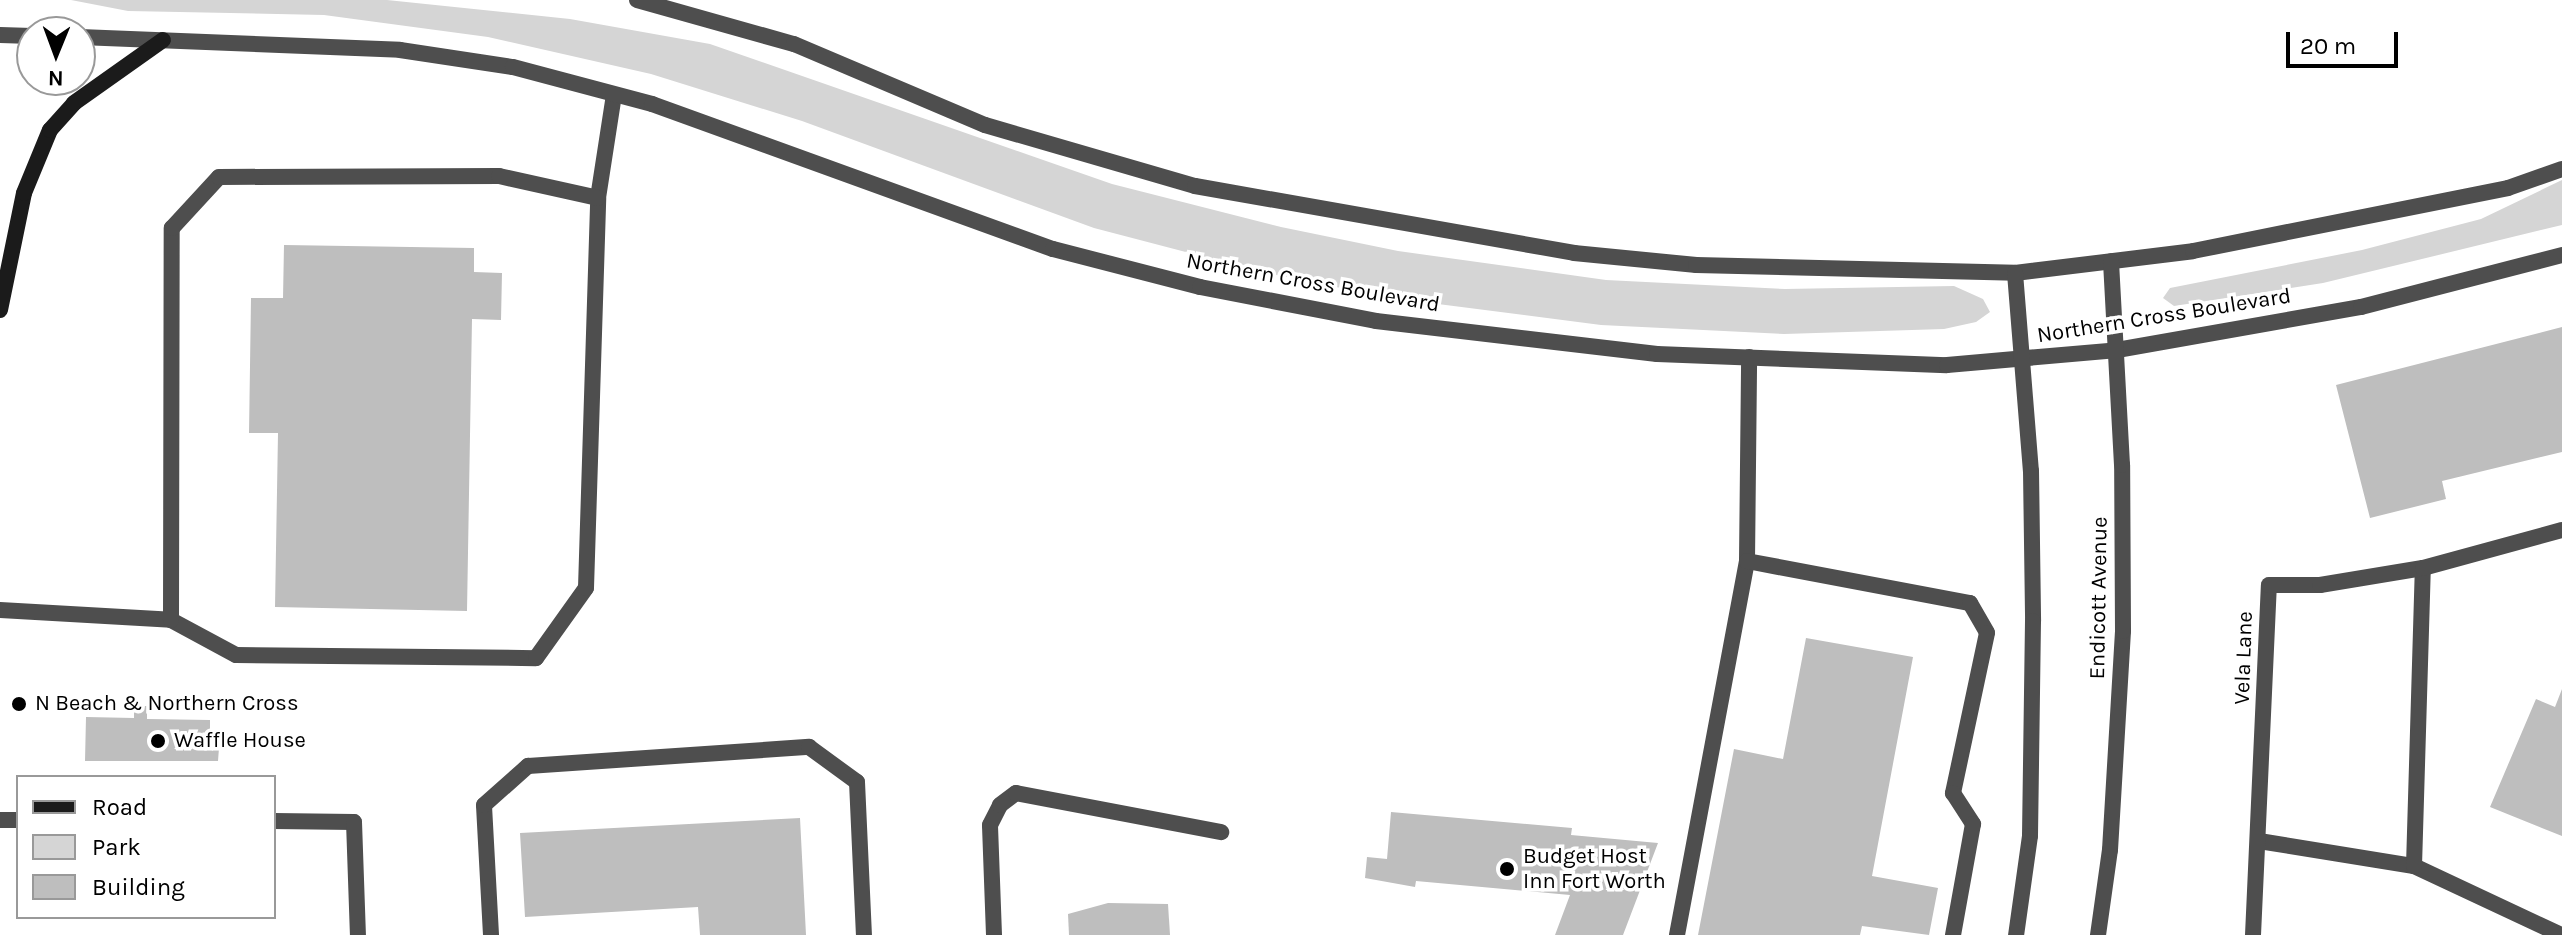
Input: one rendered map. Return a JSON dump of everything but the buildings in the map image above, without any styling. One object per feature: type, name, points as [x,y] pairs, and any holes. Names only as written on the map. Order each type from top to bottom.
[{"type":"main road","points":[[0,310],[24,193],[50,130],[74,103],[163,40]]},
{"type":"street","points":[[637,0],[794,44],[985,125],[1195,186],[1574,253],[1696,265],[2015,273],[2193,251],[2508,188],[2562,169]]},
{"type":"street","name":"Northern Cross Boulevard","points":[[96,38],[400,50],[513,67],[614,95],[1053,249],[1200,287],[1376,321],[1657,354],[1947,365],[2117,350],[2361,307],[2562,255]]},
{"type":"street","points":[[0,610],[171,620],[236,655],[536,658],[586,588],[598,198],[614,95]]},
{"type":"street","points":[[171,620],[172,228],[219,177],[499,176],[598,198]]},
{"type":"street","name":"Endicott Avenue","points":[[2098,935],[2110,850],[2123,631],[2117,350],[2111,261]]},
{"type":"street","points":[[2015,273],[2031,471],[2033,621],[2030,836],[2016,935]]},
{"type":"street","points":[[1677,935],[1747,561],[1749,357]]},
{"type":"street","name":"Vela Lane","points":[[2253,935],[2269,585],[2320,585],[2423,568],[2562,530]]},
{"type":"street","points":[[1747,561],[1970,603],[1987,633],[1953,793],[1973,824],[1953,935]]},
{"type":"street","points":[[2414,866],[2423,568]]},
{"type":"street","points":[[491,935],[484,805],[528,766],[809,747],[857,782],[864,935]]},
{"type":"street","points":[[994,935],[990,825],[1000,805],[1016,793],[1221,832]]},
{"type":"street","points":[[276,821],[354,822],[358,935]]},
{"type":"street","points":[[2259,841],[2414,866],[2561,935]]},
{"type":"green space","points":[[71,0],[387,0],[570,19],[710,44],[1112,184],[1281,227],[1398,251],[1606,280],[1785,289],[1954,286],[1983,299],[1990,312],[1976,322],[1944,329],[1784,334],[1601,325],[1391,298],[1266,273],[1094,228],[802,121],[651,74],[488,37],[324,15],[128,11]]},
{"type":"green space","points":[[2562,180],[2562,225],[2323,283],[2174,306],[2163,298],[2170,288],[2362,250],[2481,219]]},
{"type":"place","name":"N Beach & Northern Cross","points":[[19,704]]},
{"type":"place","name":"Waffle House","points":[[158,741]]},
{"type":"place","name":"Budget Host Inn Fort Worth","points":[[1507,869]]}]
